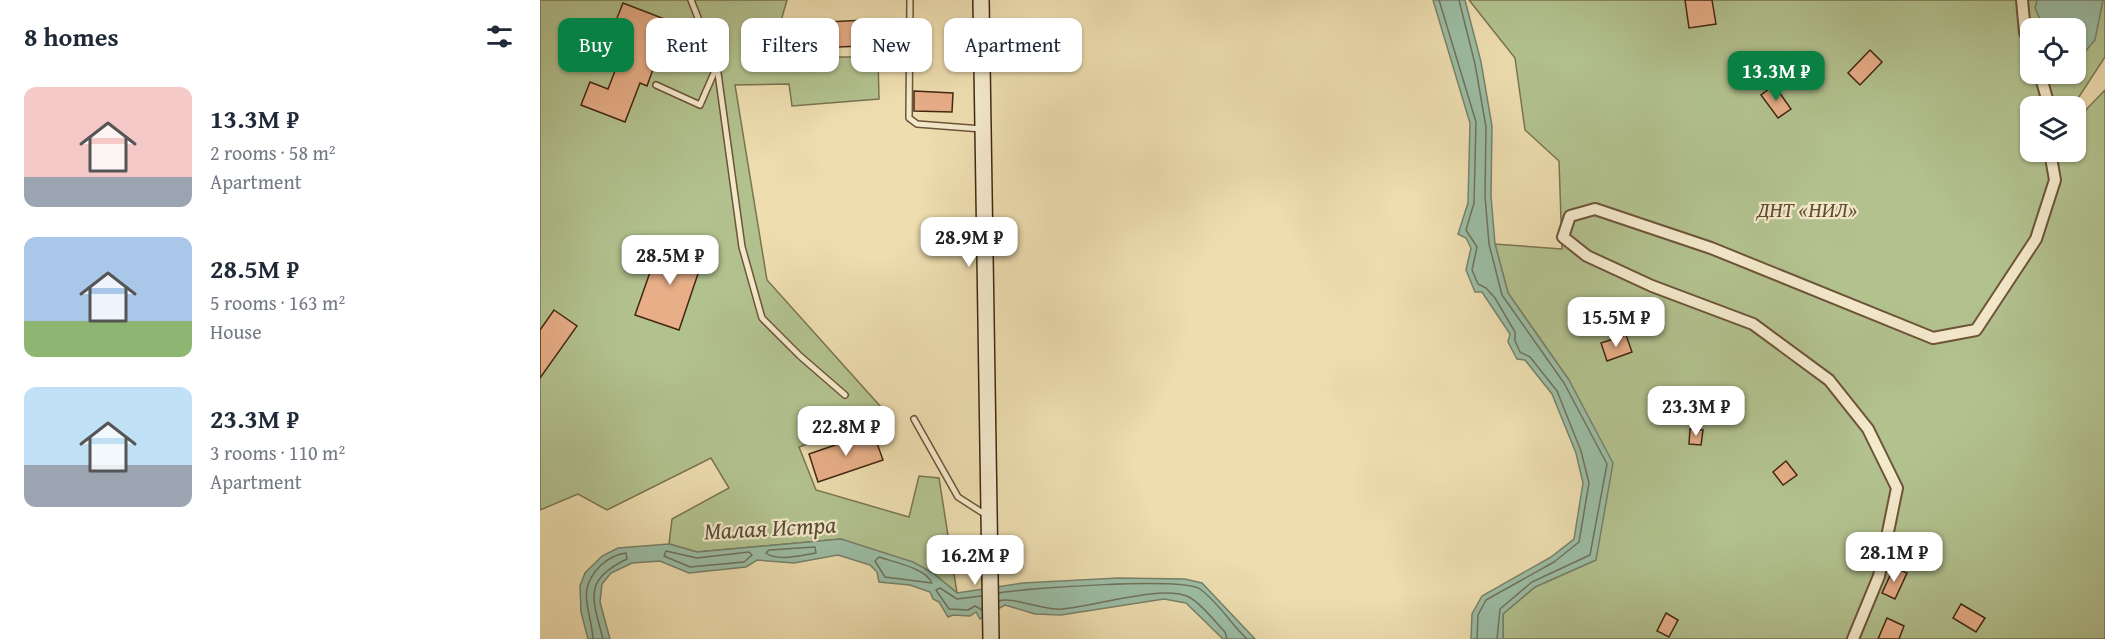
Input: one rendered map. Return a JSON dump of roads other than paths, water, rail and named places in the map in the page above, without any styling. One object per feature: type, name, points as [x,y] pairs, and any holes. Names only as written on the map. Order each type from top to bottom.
[{"type":"main road","points":[[981,0],[991,639]]},
{"type":"street","points":[[2022,0],[2024,18]]},
{"type":"street","points":[[1853,639],[1879,576],[1897,488],[1869,429],[1829,380],[1753,324],[1652,286],[1587,256],[1563,237],[1570,216],[1594,208],[1700,244],[1933,339],[1976,330],[2036,239],[2055,180],[2052,162]]},
{"type":"lane","points":[[691,0],[698,18]]},
{"type":"lane","points":[[910,0],[909,118],[917,124],[983,129]]},
{"type":"lane","points":[[656,85],[700,105],[714,72]]},
{"type":"lane","points":[[718,72],[742,247],[762,318],[800,356],[845,395]]},
{"type":"lane","points":[[914,419],[958,497],[990,518]]},
{"type":"water","points":[[1433,0],[1465,0],[1481,62],[1492,126],[1491,196],[1495,244],[1508,293],[1569,380],[1613,463],[1596,560],[1535,587],[1503,614],[1503,639],[1471,639],[1472,614],[1482,596],[1551,557],[1574,539],[1583,483],[1576,453],[1552,394],[1525,360],[1517,359],[1508,342],[1510,334],[1482,292],[1475,292],[1466,270],[1471,248],[1466,238],[1458,234],[1468,203],[1470,123]]},
{"type":"water","points":[[2037,0],[2103,0],[2095,40],[2086,50],[2086,18],[2040,18],[2035,8]]},
{"type":"water","points":[[841,539],[913,562],[933,573],[957,593],[1023,583],[1118,578],[1185,579],[1202,583],[1255,639],[1223,639],[1186,603],[1164,599],[1061,615],[1035,614],[1005,605],[980,619],[976,612],[970,616],[948,617],[930,592],[910,585],[879,582],[877,572],[870,565],[838,555],[794,563],[757,560],[746,567],[689,573],[660,561],[632,563],[611,573],[602,584],[600,602],[610,639],[588,639],[581,612],[580,586],[585,573],[602,556],[618,548],[669,544],[697,552]]},
{"type":"park label","name":"ДНТ «НИЛ»","points":[[1807,209]]},
{"type":"water label","name":"Малая Истра","points":[[770,528]]}]
